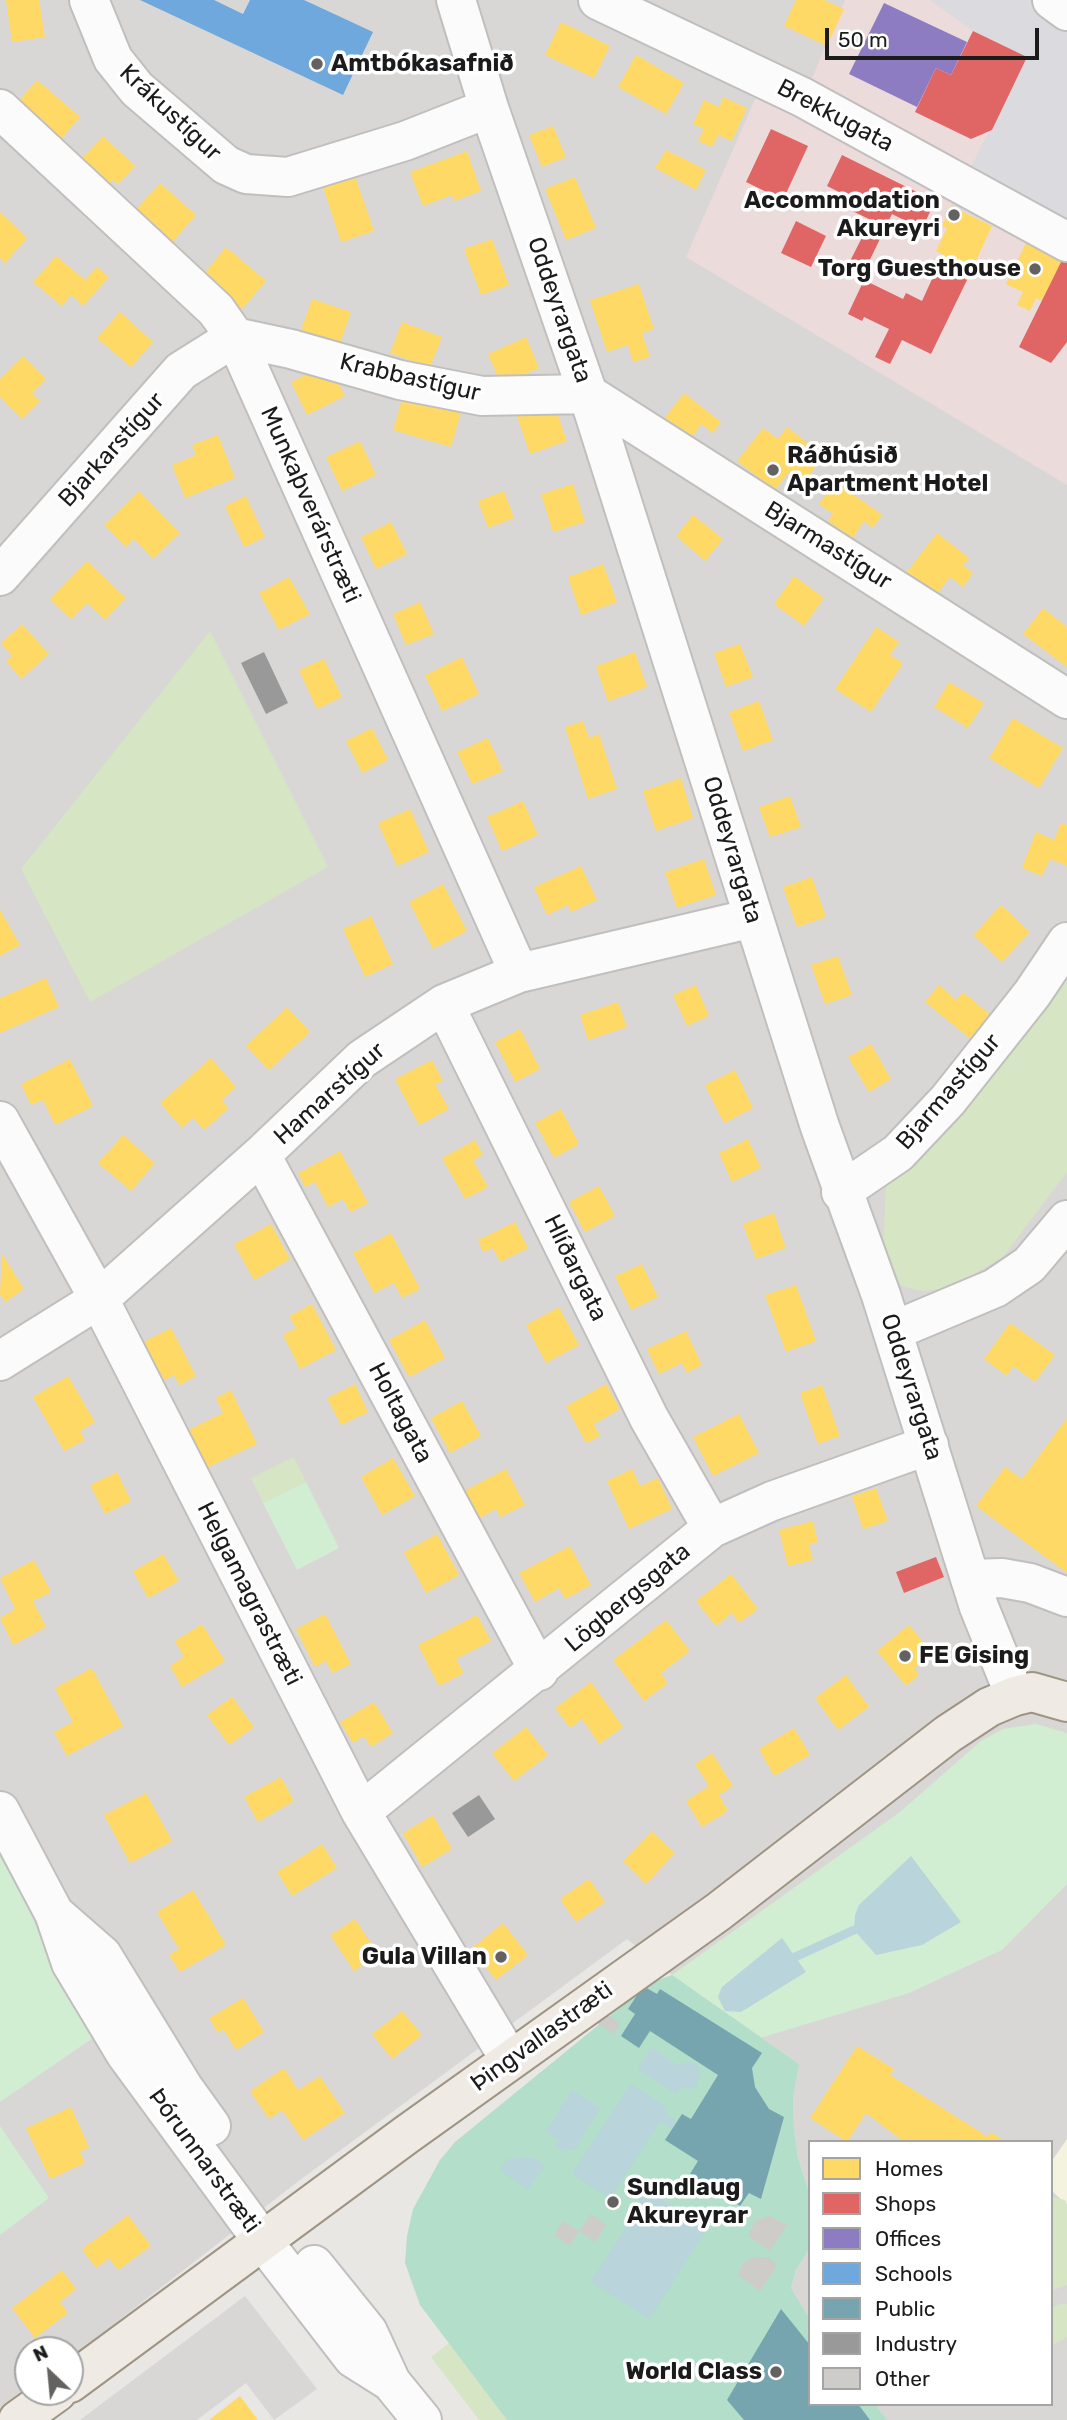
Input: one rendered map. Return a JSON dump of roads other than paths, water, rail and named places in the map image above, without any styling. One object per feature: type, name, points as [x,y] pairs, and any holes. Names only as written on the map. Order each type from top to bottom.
[{"type":"main road","points":[[1015,1696],[1032,1692],[1067,1702]]},
{"type":"main road","name":"Þingvallastræti","points":[[84,2373],[510,2060],[718,1912],[948,1734],[989,1707],[1015,1696]]},
{"type":"main road","points":[[18,2420],[38,2406]]},
{"type":"street","name":"Krákustígur","points":[[89,0],[113,59],[137,89],[226,165],[246,174],[288,177],[405,141],[489,108]]},
{"type":"street","name":"Oddeyrargata","points":[[456,0],[489,108],[588,394],[841,1192],[893,1331],[970,1580],[1015,1696]]},
{"type":"street","name":"Brekkugata","points":[[598,0],[802,97],[1067,242]]},
{"type":"street","points":[[1052,0],[1067,11]]},
{"type":"street","name":"Munkaþverárstræti","points":[[0,108],[216,310],[235,337],[519,973]]},
{"type":"street","name":"Krabbastígur","points":[[235,337],[291,349],[400,380],[482,396],[588,394]]},
{"type":"street","name":"Bjarkarstígur","points":[[0,576],[181,371],[235,337]]},
{"type":"street","name":"Bjarmastígur","points":[[588,394],[1067,699]]},
{"type":"street","name":"Hamarstígur","points":[[0,1361],[99,1299],[261,1155],[362,1059],[444,1004],[519,973],[753,918]]},
{"type":"street","name":"Bjarmastígur","points":[[841,1192],[898,1153],[948,1100],[1032,994],[1067,943]]},
{"type":"street","name":"Hlíðargata","points":[[444,1004],[649,1418],[712,1528]]},
{"type":"street","name":"Helgamagrastræti","points":[[0,1121],[99,1299],[361,1812],[510,2060]]},
{"type":"street","name":"Holtagata","points":[[261,1155],[539,1671]]},
{"type":"street","points":[[893,1331],[995,1288],[1029,1265],[1067,1220]]},
{"type":"street","name":"Lögbergsgata","points":[[361,1812],[539,1671],[712,1528],[772,1501],[929,1445]]},
{"type":"street","points":[[970,1580],[1011,1580],[1067,1597]]},
{"type":"street","name":"Þórunnarstræti","points":[[0,1811],[54,1913],[102,1955],[272,2233],[368,2332],[391,2382],[422,2420]]},
{"type":"water","points":[[911,1856],[961,1922],[922,1945],[876,1955],[854,1930],[855,1915],[859,1905]]},
{"type":"water","points":[[782,1938],[806,1972],[741,2012],[725,2011],[718,1997],[722,1987]]},
{"type":"water","points":[[651,2048],[677,2065],[690,2062],[696,2065],[700,2072],[696,2086],[690,2089],[680,2088],[676,2094],[638,2069]]},
{"type":"water","points":[[631,2084],[668,2108],[665,2114],[676,2120],[671,2128],[660,2121],[610,2198],[572,2174]]},
{"type":"water","points":[[572,2090],[600,2108],[576,2148],[564,2152],[555,2146],[559,2140],[546,2132]]},
{"type":"water","points":[[531,2157],[545,2166],[528,2190],[500,2170],[508,2159]]},
{"type":"water","points":[[645,2189],[708,2228],[649,2319],[591,2282],[641,2204],[637,2201]]},
{"type":"waterway","points":[[795,1957],[854,1930]]},
{"type":"place","name":"Amtbókasafnið","points":[[317,64]]},
{"type":"place","name":"Accommodation Akureyri","points":[[954,215]]},
{"type":"place","name":"Torg Guesthouse","points":[[1035,269]]},
{"type":"place","name":"Ráðhúsið Apartment Hotel","points":[[773,470]]},
{"type":"place","name":"FE Gising","points":[[905,1656]]},
{"type":"place","name":"Gula Villan","points":[[501,1957]]},
{"type":"place","name":"Sundlaug Akureyrar","points":[[613,2202]]},
{"type":"place","name":"World Class","points":[[776,2372]]}]
